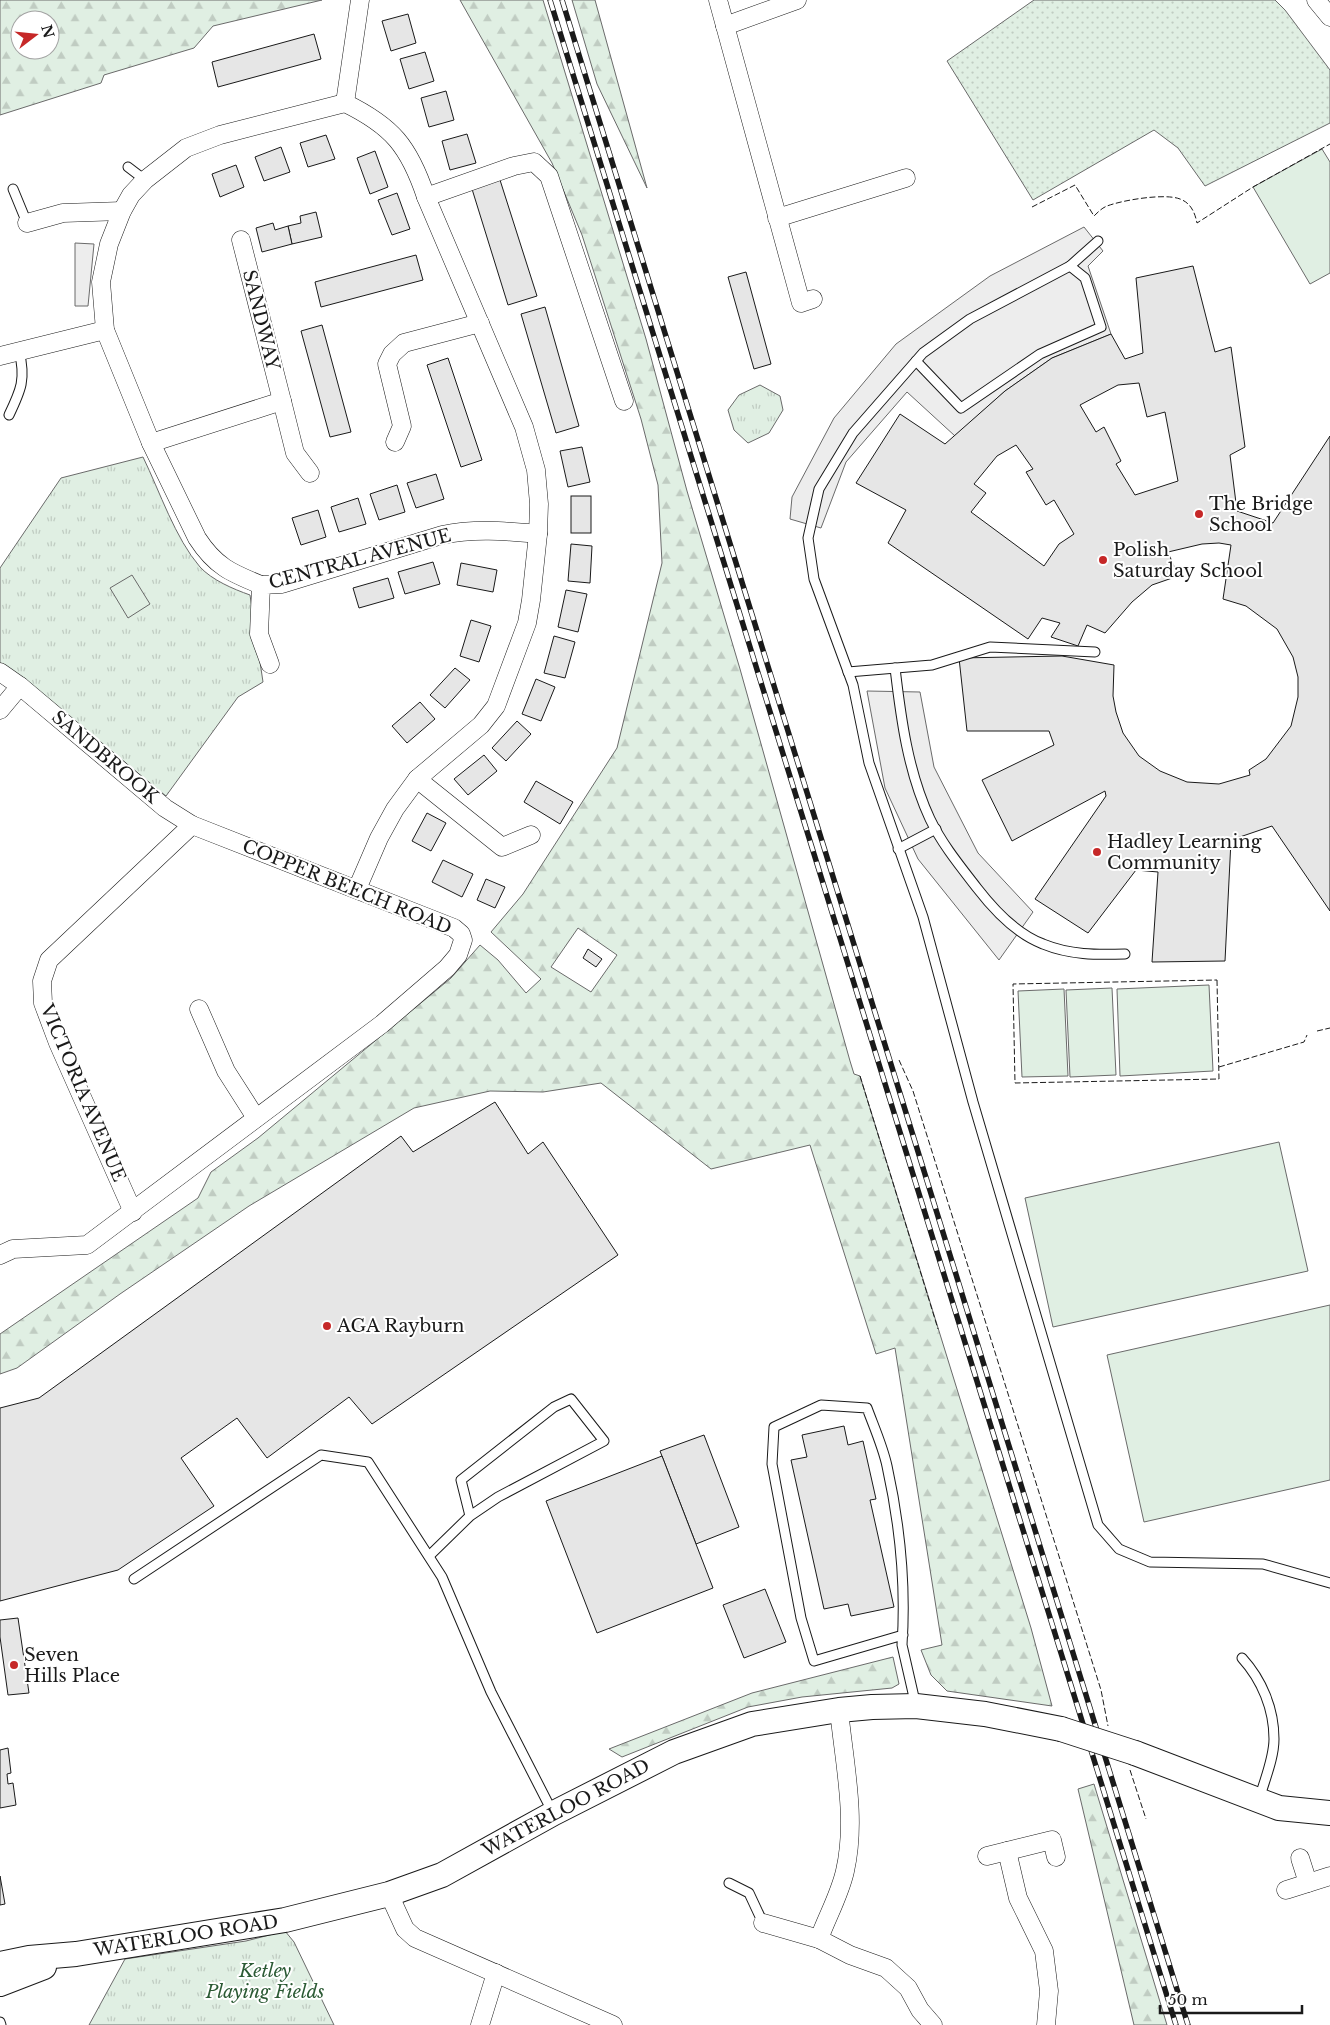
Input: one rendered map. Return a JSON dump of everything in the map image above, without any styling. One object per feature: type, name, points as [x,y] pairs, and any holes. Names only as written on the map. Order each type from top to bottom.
[{"type":"street","points":[[345,102],[354,30],[360,0]]},
{"type":"street","points":[[718,0],[801,303]]},
{"type":"street","points":[[725,26],[797,0]]},
{"type":"street","points":[[1316,0],[1330,17]]},
{"type":"street","points":[[261,585],[228,572],[205,550],[151,444],[105,330],[101,282],[109,244],[122,210],[131,195],[145,180],[186,148],[220,135],[345,102],[369,115],[396,137],[416,165],[426,197],[524,427],[536,470],[539,504],[538,534],[527,623],[496,706],[481,725],[417,779],[395,809],[379,838],[357,889]]},
{"type":"street","points":[[426,197],[514,166],[534,162],[549,176],[624,401]]},
{"type":"street","points":[[777,218],[906,178]]},
{"type":"street","points":[[27,223],[63,213],[122,210]]},
{"type":"street","name":"SANDWAY","points":[[241,240],[295,453],[310,473]]},
{"type":"street","points":[[395,442],[402,426],[387,364],[392,354],[404,344],[480,323]]},
{"type":"street","points":[[0,356],[105,330]]},
{"type":"street","points":[[151,444],[282,401]]},
{"type":"street","name":"CENTRAL AVENUE","points":[[270,664],[259,634],[261,585],[282,584],[442,535],[468,530],[504,530],[538,534]]},
{"type":"street","name":"SANDBROOK","points":[[0,672],[20,686],[165,808],[192,825]]},
{"type":"street","points":[[0,710],[20,686]]},
{"type":"street","points":[[417,779],[502,847],[531,835]]},
{"type":"street","name":"COPPER BEECH ROAD","points":[[0,1255],[13,1249],[87,1245],[382,1024],[447,968],[462,946],[461,934],[454,928],[192,825]]},
{"type":"street","name":"VICTORIA AVENUE","points":[[133,1212],[58,1043],[43,1003],[42,981],[49,960],[192,825]]},
{"type":"street","points":[[199,1009],[226,1071],[256,1118]]},
{"type":"street","name":"WATERLOO ROAD","points":[[0,1964],[30,1958],[76,1954],[285,1920],[389,1894],[442,1875],[554,1813],[674,1752],[752,1724],[839,1710],[916,1706],[985,1714],[1061,1729],[1135,1753],[1259,1800]]},
{"type":"street","points":[[819,1939],[845,1872],[850,1842],[849,1805],[839,1710]]},
{"type":"street","points":[[1259,1800],[1279,1808],[1330,1813]]},
{"type":"street","points":[[987,1856],[1052,1840],[1056,1857]]},
{"type":"street","points":[[1007,1851],[1018,1898],[1044,1952],[1049,1991],[1046,2025]]},
{"type":"street","points":[[1300,1858],[1308,1883]]},
{"type":"street","points":[[1286,1890],[1330,1876]]},
{"type":"street","points":[[389,1894],[405,1929],[415,1938],[613,2025]]},
{"type":"street","points":[[763,1922],[819,1939],[850,1955],[886,1968],[908,1988],[920,2010],[932,2025]]},
{"type":"street","name":"WATERLOO ROAD","points":[[0,1984],[76,1954]]},
{"type":"street","points":[[480,2025],[496,1973]]},
{"type":"lane","points":[[128,167],[145,180]]},
{"type":"lane","points":[[13,189],[27,223]]},
{"type":"lane","points":[[1098,241],[1070,266],[970,319],[923,353],[853,433],[819,489],[808,538],[814,579],[848,672],[869,763],[898,849],[924,917],[973,1102],[1098,1525],[1118,1549],[1150,1562],[1263,1564],[1330,1583]]},
{"type":"lane","points":[[916,362],[962,408],[1040,354],[1101,326],[1085,278],[1070,266]]},
{"type":"lane","points":[[9,415],[22,388],[23,368],[19,351]]},
{"type":"lane","points":[[848,672],[932,665],[990,647],[1095,652]]},
{"type":"lane","points":[[895,668],[902,727],[914,773],[936,829],[946,847],[986,899],[1016,929],[1042,944],[1085,955],[1124,954]]},
{"type":"lane","points":[[898,849],[936,829]]},
{"type":"lane","points":[[428,1556],[470,1516],[498,1497],[604,1441],[571,1399],[554,1407],[461,1480],[470,1516]]},
{"type":"lane","points":[[903,1635],[814,1661],[801,1618],[772,1464],[774,1427],[821,1405],[867,1408],[887,1465],[900,1544],[903,1635],[902,1645],[916,1706]]},
{"type":"lane","points":[[134,1580],[322,1455],[368,1462],[442,1577],[491,1692],[554,1813]]},
{"type":"lane","points":[[1242,1658],[1254,1671],[1264,1688],[1274,1740],[1259,1800]]},
{"type":"lane","points":[[728,1883],[749,1893],[763,1922]]},
{"type":"green space","points":[[0,0],[322,0],[213,26],[194,48],[104,75],[101,83],[0,115]]},
{"type":"green space","points":[[460,0],[543,0],[646,339],[687,491],[740,669],[850,1061],[854,1074],[860,1076],[1031,1628],[1052,1706],[947,1691],[931,1675],[921,1650],[942,1645],[895,1348],[876,1354],[810,1145],[711,1169],[601,1083],[543,1092],[490,1091],[414,1108],[249,1206],[120,1294],[17,1368],[0,1374],[0,1334],[198,1198],[211,1172],[258,1138],[451,978],[480,945],[498,960],[526,993],[541,979],[491,932],[523,894],[617,748],[662,563],[658,485],[641,419],[582,235],[552,163]],"holes":[[[578,928],[617,955],[591,992],[551,967]]]},
{"type":"green space","points":[[572,0],[595,0],[647,188],[597,84]]},
{"type":"green space","points":[[1034,0],[1275,0],[1285,10],[1330,70],[1330,123],[1205,186],[1178,148],[1154,130],[1033,200],[947,61]]},
{"type":"green space","points":[[1322,149],[1330,162],[1330,273],[1310,284],[1253,187]]},
{"type":"green space","points":[[760,385],[780,396],[783,410],[769,433],[748,443],[734,430],[728,410],[739,395]]},
{"type":"green space","points":[[143,457],[175,529],[200,567],[217,580],[250,595],[263,682],[238,697],[166,796],[57,707],[0,664],[0,568],[61,478]]},
{"type":"green space","points":[[132,575],[150,604],[128,618],[110,588]]},
{"type":"green space","points":[[1209,985],[1213,1071],[1120,1076],[1117,989]]},
{"type":"green space","points":[[1112,988],[1116,1075],[1070,1077],[1066,990]]},
{"type":"green space","points":[[1064,989],[1068,1076],[1022,1077],[1018,991]]},
{"type":"green space","points":[[1279,1142],[1308,1271],[1053,1327],[1025,1198]]},
{"type":"green space","points":[[1330,1305],[1330,1480],[1144,1522],[1107,1355]]},
{"type":"green space","points":[[893,1657],[899,1684],[892,1688],[802,1697],[748,1707],[622,1757],[609,1749],[752,1693]]},
{"type":"green space","points":[[1094,1784],[1167,2025],[1134,2025],[1078,1789]]},
{"type":"green space","name":"Ketley Playing Fields","points":[[285,1931],[294,1942],[334,2025],[89,2025],[125,1959],[246,1941]]},
{"type":"shaded area","points":[[1084,227],[1103,251],[1088,266],[1111,334],[1052,358],[1005,391],[955,436],[907,392],[846,462],[821,528],[790,519],[792,497],[834,418],[896,344],[990,276]]},
{"type":"shaded area","points":[[75,243],[94,244],[88,306],[75,306]]},
{"type":"shaded area","points":[[867,691],[920,692],[934,767],[978,853],[1033,912],[999,960],[918,859],[885,788]]},
{"type":"building","points":[[408,14],[416,43],[391,51],[382,21]]},
{"type":"building","points":[[314,34],[321,59],[218,87],[212,62]]},
{"type":"building","points":[[425,52],[434,81],[409,89],[400,59]]},
{"type":"building","points":[[446,91],[454,120],[429,127],[421,98]]},
{"type":"building","points":[[467,134],[476,163],[450,170],[442,141]]},
{"type":"building","points":[[326,135],[335,159],[308,167],[300,143]]},
{"type":"building","points":[[281,147],[290,172],[264,181],[255,157]]},
{"type":"building","points":[[375,151],[388,187],[370,194],[357,158]]},
{"type":"building","points":[[236,165],[244,187],[220,197],[212,174]]},
{"type":"building","points":[[500,180],[537,296],[508,305],[472,189]]},
{"type":"building","points":[[397,193],[410,229],[392,235],[378,200]]},
{"type":"building","points":[[316,212],[322,237],[292,244],[288,226],[301,223],[300,216]]},
{"type":"building","points":[[273,223],[275,230],[288,226],[292,244],[262,252],[256,228]]},
{"type":"building","points":[[416,255],[423,280],[321,307],[315,282]]},
{"type":"building","points":[[1193,266],[1215,352],[1231,347],[1245,447],[1230,455],[1237,511],[1273,523],[1330,436],[1330,911],[1272,826],[1231,840],[1225,961],[1152,962],[1158,872],[1136,870],[1088,933],[1035,899],[1106,796],[1105,791],[1012,841],[982,780],[1054,745],[1049,731],[967,731],[959,658],[1062,656],[1114,665],[1113,696],[1116,712],[1123,733],[1139,756],[1160,771],[1187,782],[1219,784],[1250,775],[1249,770],[1266,759],[1291,726],[1298,697],[1298,677],[1293,657],[1277,629],[1246,606],[1223,599],[1231,545],[1219,543],[1202,544],[1168,552],[1178,576],[1152,585],[1132,602],[1105,633],[1087,625],[1078,646],[1051,637],[1060,623],[1042,618],[1028,639],[888,543],[906,510],[856,483],[900,414],[945,444],[1005,391],[1052,358],[1111,334],[1125,359],[1143,353],[1136,278]],"holes":[[[1139,383],[1147,417],[1165,412],[1178,481],[1135,495],[1116,464],[1121,461],[1104,427],[1096,432],[1080,405],[1118,385]],[[1016,445],[1033,469],[1026,472],[1046,505],[1054,500],[1074,534],[1059,544],[1044,566],[971,512],[986,493],[974,484],[997,456]]]},
{"type":"building","points":[[746,272],[771,364],[754,369],[728,277]]},
{"type":"building","points":[[545,307],[579,426],[556,433],[521,314]]},
{"type":"building","points":[[322,325],[351,432],[330,437],[301,331]]},
{"type":"building","points":[[448,358],[482,460],[461,467],[427,365]]},
{"type":"building","points":[[582,447],[590,482],[568,487],[560,451]]},
{"type":"building","points":[[436,474],[444,499],[416,508],[407,483]]},
{"type":"building","points":[[397,485],[405,512],[379,520],[370,494]]},
{"type":"building","points":[[571,496],[591,496],[591,533],[571,533]]},
{"type":"building","points":[[358,498],[366,524],[339,532],[331,507]]},
{"type":"building","points":[[318,510],[326,537],[301,545],[292,518]]},
{"type":"building","points":[[571,544],[592,546],[590,583],[568,581]]},
{"type":"building","points":[[433,562],[440,584],[405,594],[398,572]]},
{"type":"building","points":[[461,563],[497,570],[493,592],[457,585]]},
{"type":"building","points":[[388,578],[394,598],[359,608],[353,588]]},
{"type":"building","points":[[566,590],[587,594],[578,632],[558,627]]},
{"type":"building","points":[[471,620],[491,626],[479,662],[460,656]]},
{"type":"building","points":[[554,636],[575,642],[565,678],[544,673]]},
{"type":"building","points":[[455,668],[470,680],[445,708],[430,695]]},
{"type":"building","points":[[536,679],[555,687],[541,721],[522,714]]},
{"type":"building","points":[[420,702],[435,719],[407,743],[392,726]]},
{"type":"building","points":[[517,721],[531,734],[506,761],[492,748]]},
{"type":"building","points":[[484,755],[497,771],[468,795],[454,779]]},
{"type":"building","points":[[536,781],[573,802],[560,824],[524,802]]},
{"type":"building","points":[[427,813],[446,823],[431,851],[412,841]]},
{"type":"building","points":[[443,860],[473,874],[462,897],[432,882]]},
{"type":"building","points":[[486,879],[505,887],[495,908],[477,900]]},
{"type":"building","points":[[588,949],[602,959],[596,967],[583,958]]},
{"type":"building","name":"AGA Rayburn","points":[[495,1102],[528,1154],[543,1142],[618,1255],[372,1424],[349,1397],[267,1458],[237,1418],[181,1458],[214,1506],[118,1570],[0,1601],[0,1408],[39,1398],[401,1136],[413,1152]]},
{"type":"building","points":[[844,1426],[848,1445],[863,1441],[876,1499],[870,1500],[894,1607],[851,1616],[848,1604],[824,1609],[791,1460],[807,1457],[802,1435]]},
{"type":"building","points":[[704,1435],[739,1527],[696,1544],[660,1451]]},
{"type":"building","points":[[662,1456],[713,1588],[597,1633],[546,1501]]},
{"type":"building","points":[[765,1589],[786,1642],[744,1658],[723,1605]]},
{"type":"building","name":"Seven Hills Place","points":[[18,1618],[29,1693],[8,1695],[0,1637],[0,1620]]},
{"type":"building","points":[[8,1748],[11,1773],[7,1774],[8,1784],[13,1783],[16,1805],[0,1808],[0,1750]]},
{"type":"building","points":[[0,1876],[5,1904],[0,1905]]},
{"type":"railway","points":[[550,0],[1176,2025]]},
{"type":"railway","points":[[562,0],[1188,2025]]},
{"type":"fence","points":[[1032,207],[1075,185],[1094,216],[1103,208],[1114,204],[1144,198],[1173,197],[1180,199],[1190,206],[1197,223],[1253,187],[1330,144]]},
{"type":"fence","points":[[1217,980],[1219,1079],[1015,1083],[1013,984],[1217,980]]},
{"type":"fence","points":[[1317,1031],[1330,1028]]},
{"type":"fence","points":[[1219,1067],[1304,1042],[1307,1035]]},
{"type":"fence","points":[[899,1060],[913,1091],[1101,1690],[1108,1726]]},
{"type":"fence","points":[[860,1076],[938,1329]]},
{"type":"fence","points":[[1130,1770],[1146,1819]]},
{"type":"place","name":"The Bridge School","points":[[1199,514]]},
{"type":"place","name":"Polish Saturday School","points":[[1103,560]]},
{"type":"place","name":"Hadley Learning Community","points":[[1097,852]]},
{"type":"place","name":"AGA Rayburn","points":[[327,1326]]},
{"type":"place","name":"Seven Hills Place","points":[[14,1665]]}]
